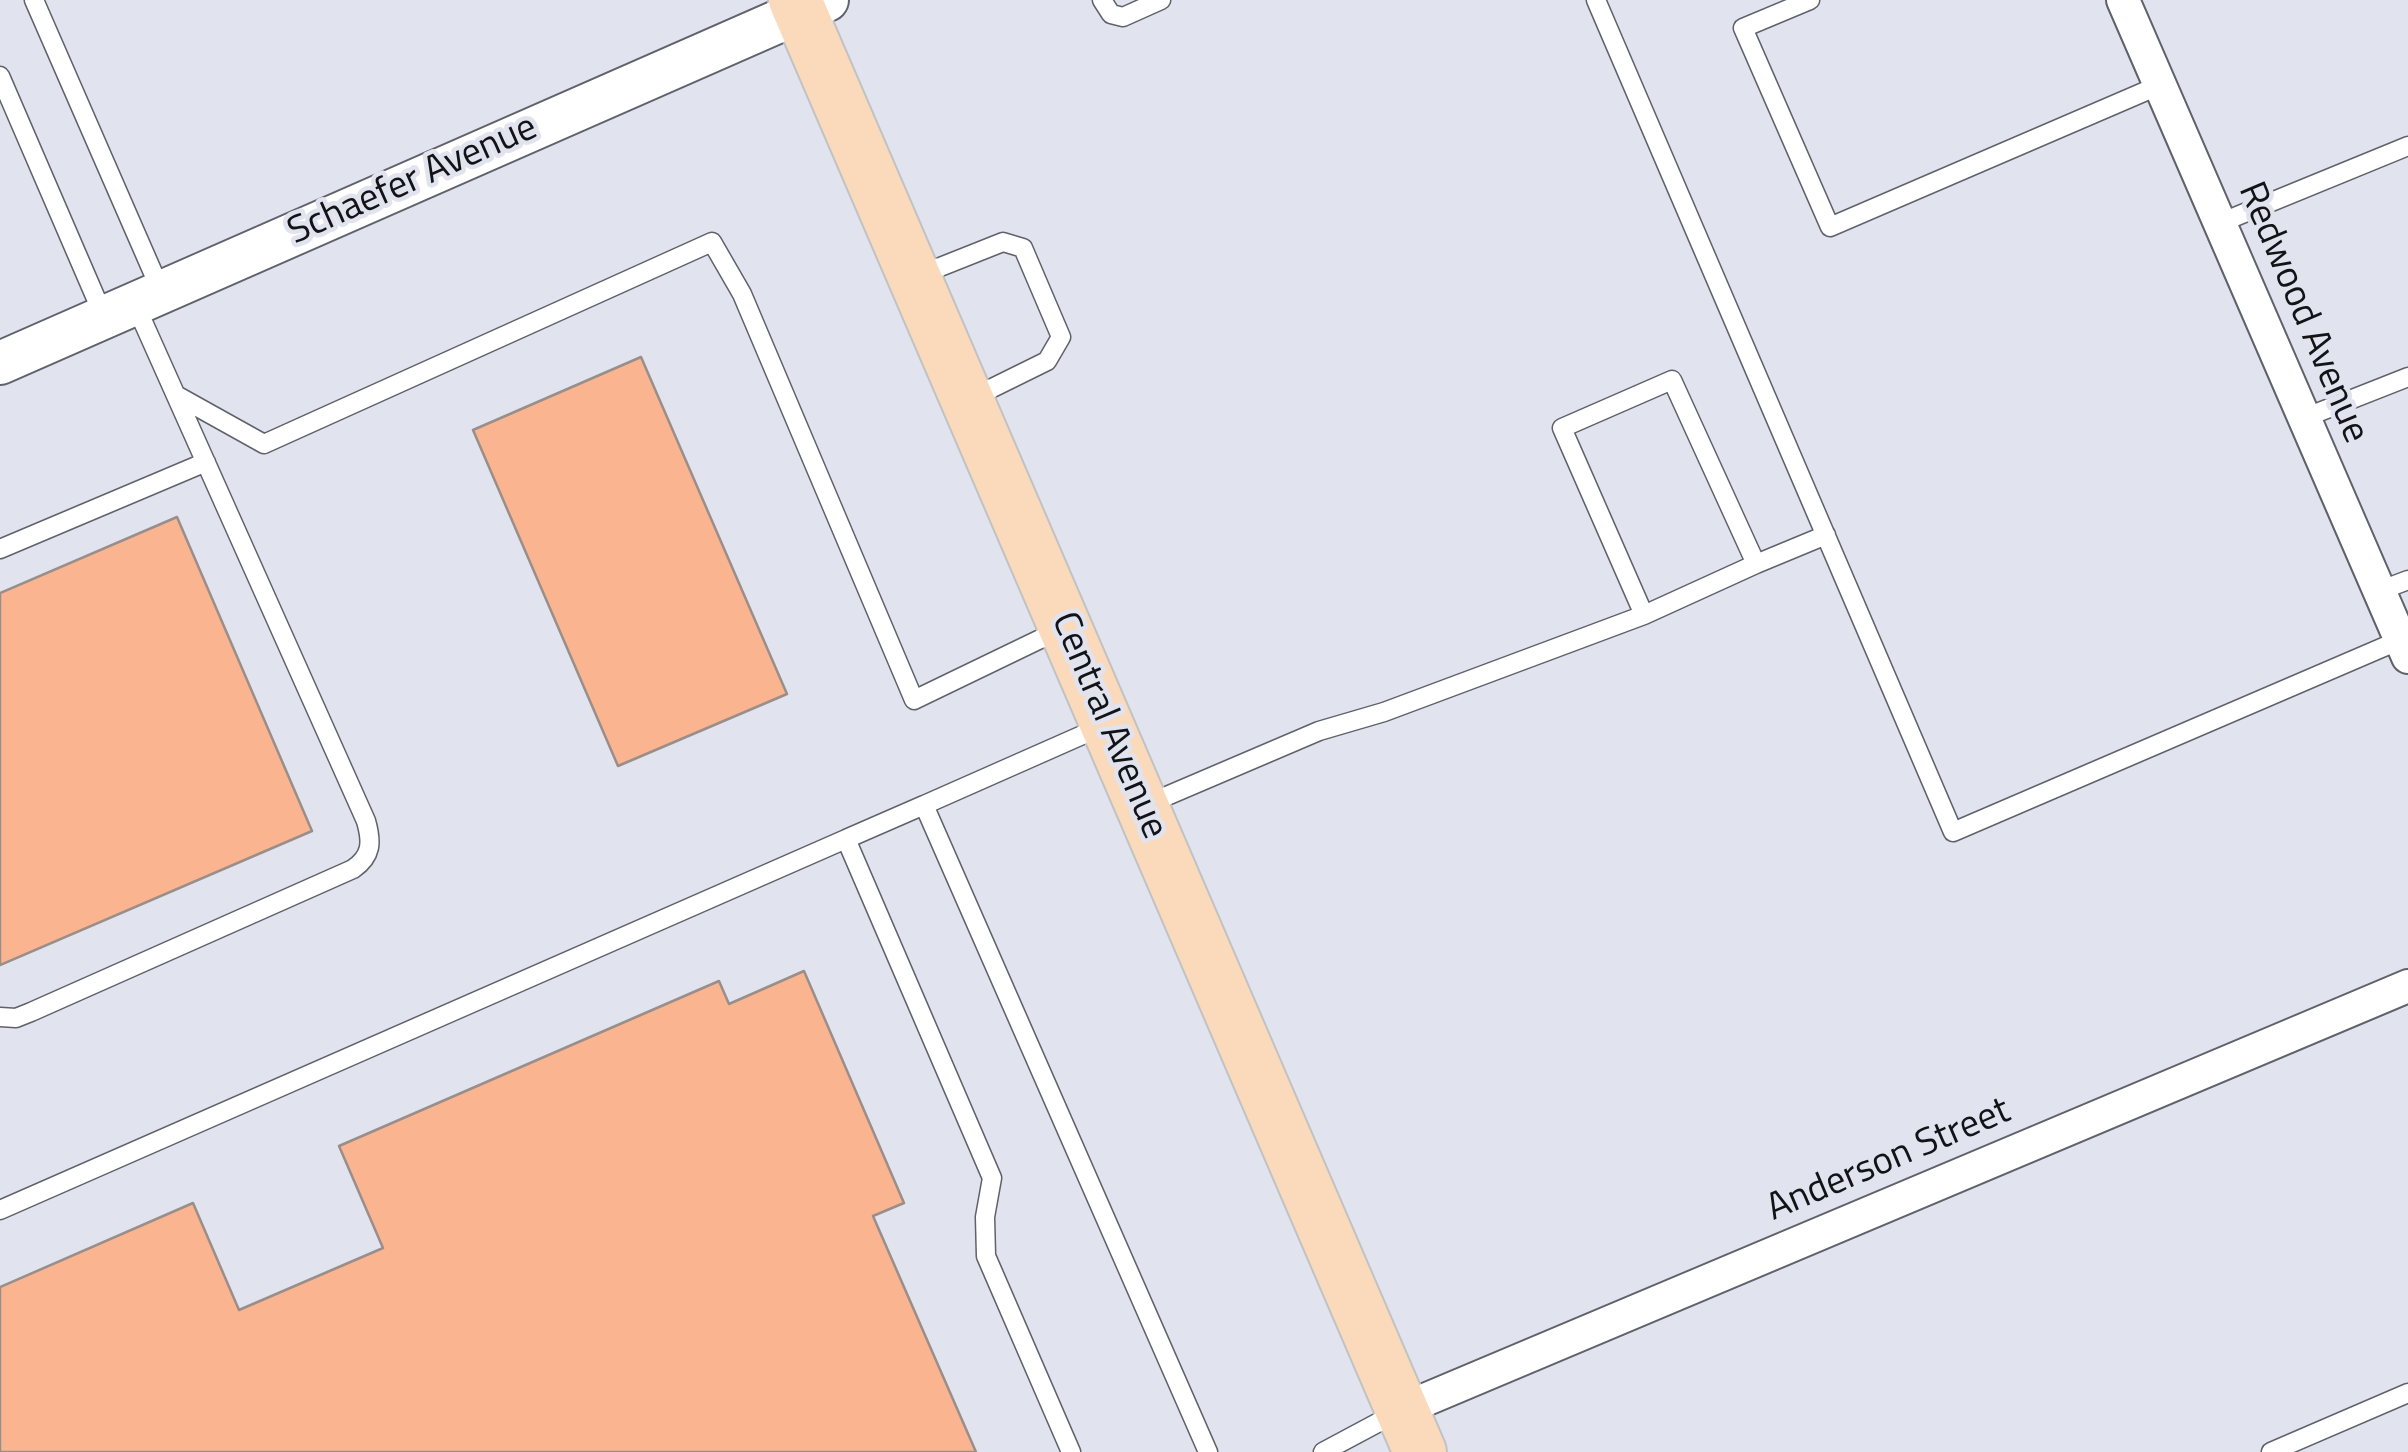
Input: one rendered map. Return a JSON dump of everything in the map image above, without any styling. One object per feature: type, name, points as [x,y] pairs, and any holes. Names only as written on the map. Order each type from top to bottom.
[{"type":"main road","name":"Central Avenue","points":[[807,4],[914,277],[1410,1431]]},
{"type":"street","name":"Redwood Avenue","points":[[2123,0],[2304,418],[2394,586],[2406,651]]},
{"type":"street","name":"Schaefer Avenue","points":[[0,363],[807,4]]},
{"type":"street","name":"Anderson Street","points":[[1410,1431],[2408,986]]},
{"type":"lane","points":[[34,0],[133,304]]},
{"type":"lane","points":[[1102,0],[1111,14],[1123,17],[1162,0]]},
{"type":"lane","points":[[1596,0],[1953,832],[2406,651]]},
{"type":"lane","points":[[1810,0],[1743,28],[1830,228],[2160,84]]},
{"type":"lane","points":[[0,76],[133,304],[371,836],[364,861],[336,877],[31,1012],[16,1018],[0,1017]]},
{"type":"lane","points":[[2220,223],[2408,146]]},
{"type":"lane","points":[[176,396],[264,444],[712,242],[742,294],[914,700],[1065,627]]},
{"type":"lane","points":[[914,277],[1004,242],[1024,248],[1061,337],[1047,362],[967,400]]},
{"type":"lane","points":[[2304,418],[2408,377]]},
{"type":"lane","points":[[1644,615],[1562,428],[1672,380],[1756,564]]},
{"type":"lane","points":[[0,549],[206,462]]},
{"type":"lane","points":[[1142,807],[1319,731],[1384,712],[1644,615],[1826,535]]},
{"type":"lane","points":[[0,1210],[1107,724]]},
{"type":"lane","points":[[924,804],[1208,1452]]},
{"type":"lane","points":[[846,838],[992,1178],[985,1218],[986,1256],[1072,1452]]},
{"type":"lane","points":[[2271,1452],[2408,1393]]},
{"type":"lane","points":[[1323,1452],[1410,1431]]},
{"type":"building","points":[[641,357],[787,694],[618,766],[473,430]]},
{"type":"building","points":[[177,517],[312,831],[0,965],[0,593]]},
{"type":"building","points":[[804,971],[904,1203],[873,1216],[976,1452],[0,1452],[0,1287],[193,1203],[239,1310],[383,1248],[339,1146],[719,981],[729,1004]]}]
